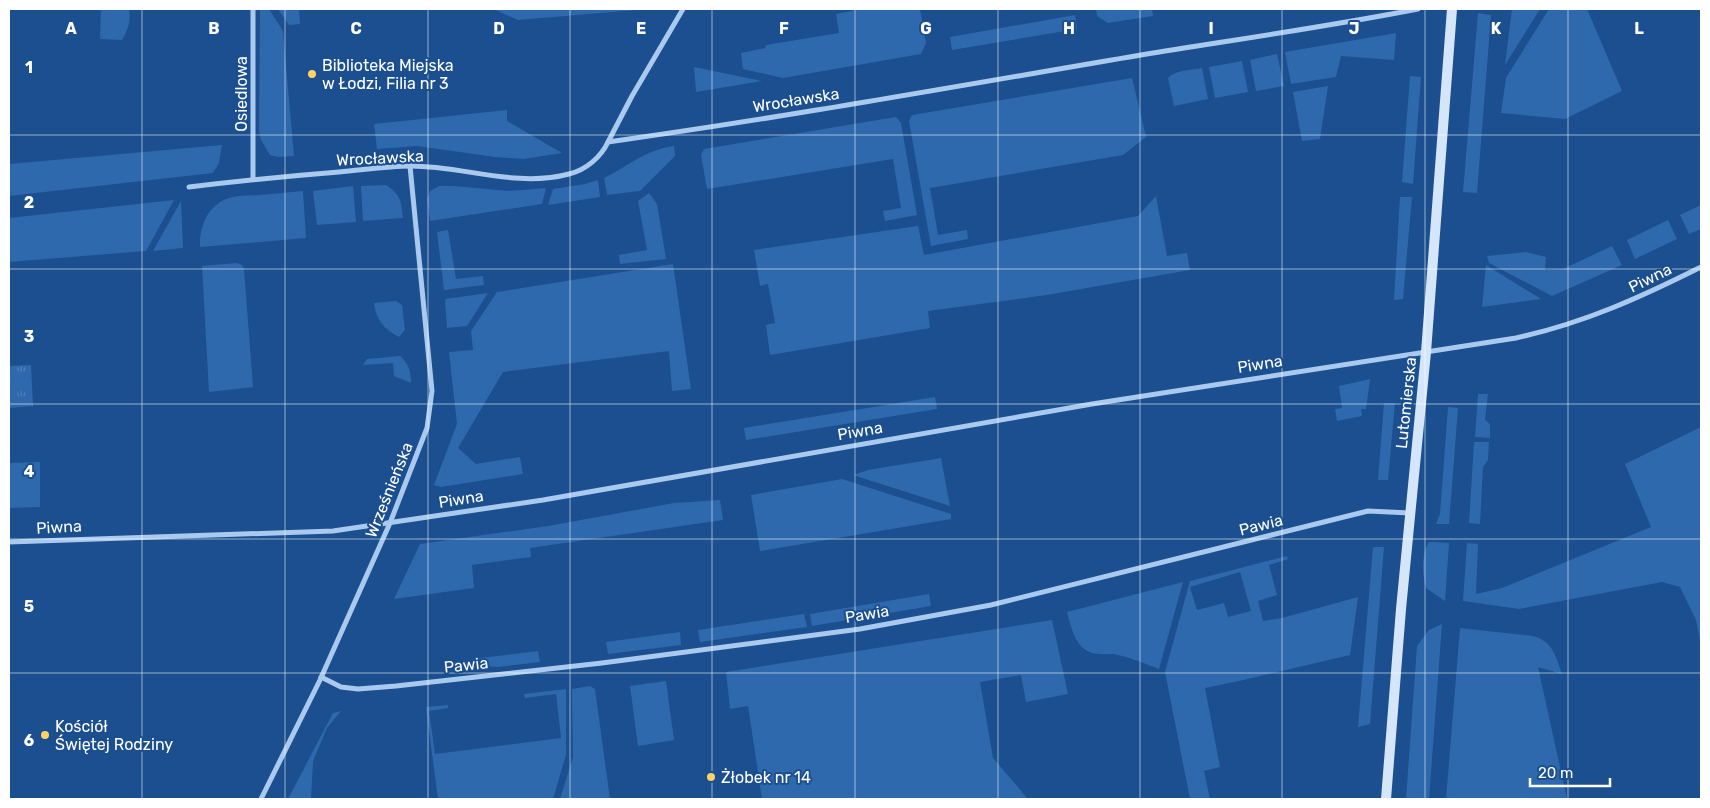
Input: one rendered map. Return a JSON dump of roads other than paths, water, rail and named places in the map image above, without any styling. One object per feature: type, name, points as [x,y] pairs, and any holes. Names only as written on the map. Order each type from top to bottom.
[{"type":"main road","name":"Lutomierska","points":[[1386,799],[1410,513],[1426,352],[1452,9]]},
{"type":"street","name":"Osiedlowa","points":[[253,9],[253,179]]},
{"type":"street","points":[[608,142],[632,96],[683,9]]},
{"type":"street","name":"Wrocławska","points":[[189,187],[253,179],[410,166],[440,168],[514,179],[569,174],[585,167],[603,153],[608,142],[1083,66],[1418,9]]},
{"type":"street","name":"Wrześnieńska","points":[[261,799],[322,677],[390,523],[427,428],[432,391],[410,166]]},
{"type":"street","name":"Piwna","points":[[9,542],[334,531],[543,500],[1092,404],[1516,338],[1574,323],[1642,296],[1701,267]]},
{"type":"street","name":"Pawia","points":[[322,677],[341,687],[358,689],[386,687],[602,663],[860,628],[991,604],[1368,511],[1410,513]]},
{"type":"place","name":"Biblioteka Miejska w Łodzi, Filia nr 3","points":[[312,74]]},
{"type":"place","name":"Kościół Świętej Rodziny","points":[[45,735]]},
{"type":"place","name":"Żłobek nr 14","points":[[711,777]]}]
